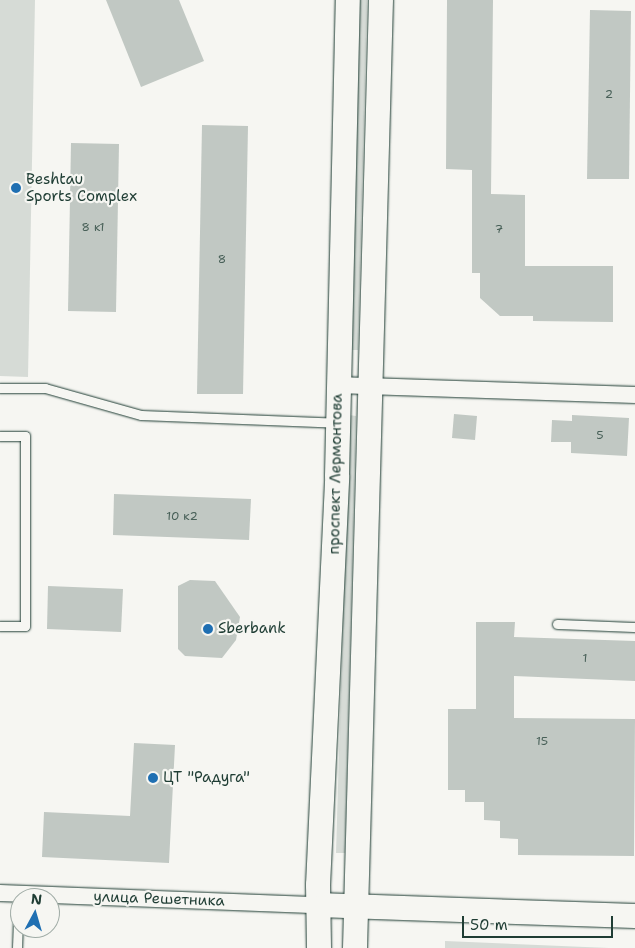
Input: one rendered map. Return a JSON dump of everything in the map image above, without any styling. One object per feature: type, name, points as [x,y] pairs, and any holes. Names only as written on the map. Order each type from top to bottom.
[{"type":"street","name":"проспект Лермонтова","points":[[319,948],[318,904],[334,572],[337,385],[348,0]]},
{"type":"street","name":"проспект Лермонтова","points":[[355,948],[381,0]]},
{"type":"street","points":[[337,385],[371,388],[635,395]]},
{"type":"street","name":"улица Решетника","points":[[60,895],[318,904]]},
{"type":"street","points":[[318,904],[635,916]]},
{"type":"lane","points":[[0,388],[45,388],[141,415],[337,423]]},
{"type":"lane","points":[[0,436],[26,436],[25,626],[0,626]]},
{"type":"lane","points":[[556,624],[635,627]]},
{"type":"shaded area","name":"Beshtau Sports Complex","points":[[0,0],[35,0],[28,377],[0,376]]},
{"type":"shaded area","points":[[359,0],[367,0],[358,350],[350,350]]},
{"type":"shaded area","points":[[349,415],[356,416],[345,853],[336,853]]},
{"type":"shaded area","points":[[445,941],[609,948],[445,948]]},
{"type":"building","points":[[106,0],[179,0],[204,61],[141,87]]},
{"type":"building","points":[[447,0],[493,0],[491,194],[525,195],[525,266],[613,266],[613,322],[533,321],[533,316],[500,316],[480,298],[480,273],[472,273],[472,170],[446,169]]},
{"type":"building","points":[[590,10],[631,11],[629,179],[587,179]]},
{"type":"building","points":[[202,125],[248,126],[243,394],[197,394]]},
{"type":"building","points":[[71,143],[119,144],[116,312],[68,311]]},
{"type":"building","points":[[454,414],[477,416],[475,440],[452,438]]},
{"type":"building","points":[[572,415],[629,418],[627,456],[571,453],[571,442],[551,442],[552,420],[572,421]]},
{"type":"building","points":[[114,494],[251,499],[249,540],[113,535]]},
{"type":"building","name":"Sberbank","points":[[190,580],[215,581],[240,617],[236,640],[222,658],[185,656],[178,649],[178,586]]},
{"type":"building","points":[[48,586],[123,589],[121,632],[47,629]]},
{"type":"building","points":[[476,622],[515,622],[514,637],[635,641],[635,681],[514,676],[514,718],[635,719],[634,856],[518,855],[518,839],[500,838],[500,821],[484,820],[484,802],[465,802],[465,790],[448,790],[448,709],[476,709]]},
{"type":"building","name":"ЦТ \"Радуга\"","points":[[134,743],[175,745],[169,863],[42,857],[44,812],[130,816]]},
{"type":"place","name":"Beshtau Sports Complex","points":[[16,188]]},
{"type":"place","name":"Sberbank","points":[[208,629]]},
{"type":"place","name":"ЦТ \"Радуга\"","points":[[153,778]]}]
